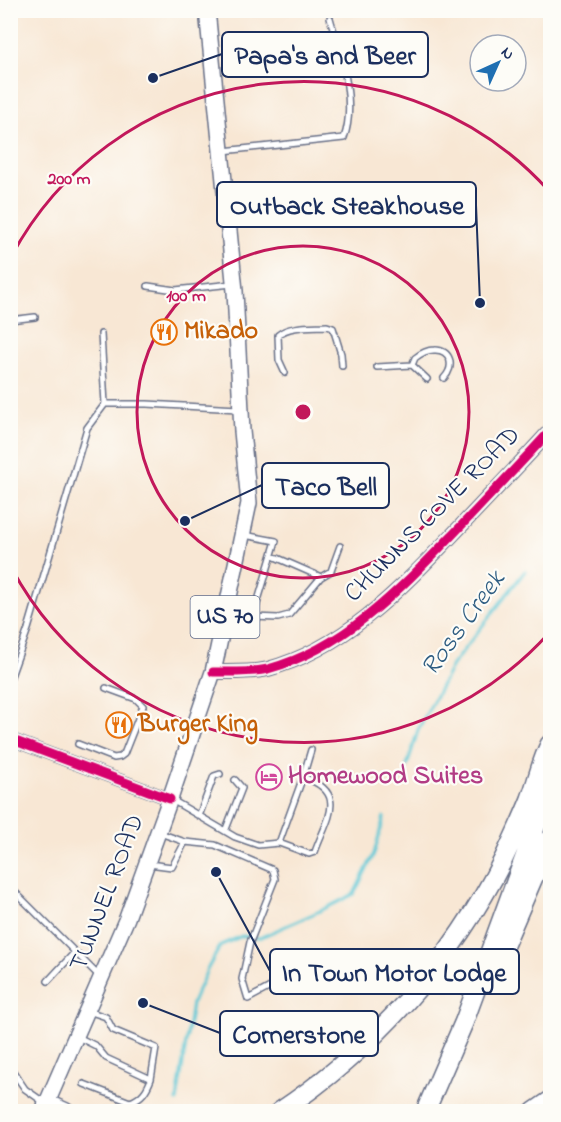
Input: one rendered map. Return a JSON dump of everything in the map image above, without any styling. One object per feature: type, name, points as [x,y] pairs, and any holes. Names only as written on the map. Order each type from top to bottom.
[{"type":"highway","points":[[279,1112],[320,1082],[373,1037],[438,962],[503,860],[530,801],[550,744]]},
{"type":"highway","points":[[425,1112],[464,1022],[543,807],[550,773]]},
{"type":"highway","points":[[464,1022],[481,999],[550,839]]},
{"type":"highway","points":[[534,1112],[550,1101]]},
{"type":"highway","points":[[45,1108],[65,1112]]},
{"type":"main road","name":"TUNNEL ROAD","points":[[45,1108],[88,1010],[147,863],[213,672],[249,503],[234,284],[207,10]]},
{"type":"main road","name":"CHUNNS COVE ROAD","points":[[213,672],[265,669],[284,664],[331,642],[355,626],[433,555],[550,431]]},
{"type":"street","points":[[10,739],[170,799]]},
{"type":"lane","points":[[221,151],[344,138],[349,116],[343,65],[330,18]]},
{"type":"lane","points":[[148,286],[175,290],[234,284]]},
{"type":"lane","points":[[10,320],[35,317]]},
{"type":"lane","points":[[285,373],[279,360],[278,335],[290,330],[327,326],[333,328],[342,366]]},
{"type":"lane","points":[[10,679],[28,629],[87,428],[105,404],[102,334]]},
{"type":"lane","points":[[411,365],[415,358],[423,353],[433,349],[441,351],[450,357],[452,363],[451,370],[444,378]]},
{"type":"lane","points":[[377,367],[411,365],[427,379]]},
{"type":"lane","points":[[105,404],[241,409]]},
{"type":"lane","points":[[242,535],[276,540],[253,617]]},
{"type":"lane","points":[[225,615],[278,618],[289,615],[321,577],[331,571],[340,546]]},
{"type":"lane","points":[[273,556],[321,577]]},
{"type":"lane","points":[[78,744],[114,758],[120,758],[124,754],[143,706],[136,699],[106,688]]},
{"type":"lane","points":[[279,843],[303,777],[310,750]]},
{"type":"lane","points":[[199,816],[214,776],[220,774]]},
{"type":"lane","points":[[170,799],[235,837],[258,845],[279,843],[309,854],[315,852],[333,805],[329,792],[319,782],[303,777]]},
{"type":"lane","points":[[226,830],[242,789],[235,780]]},
{"type":"lane","points":[[158,832],[185,842],[215,845],[273,870],[275,879],[253,932],[242,979],[248,999],[324,958]]},
{"type":"lane","points":[[147,863],[172,867],[185,842]]},
{"type":"lane","points":[[10,887],[101,978]]},
{"type":"lane","points":[[48,981],[75,952]]},
{"type":"lane","points":[[84,1084],[130,1102],[144,1093],[151,1079],[156,1048],[112,1030],[106,1017],[88,1010]]},
{"type":"lane","points":[[77,1036],[96,1046],[106,1058],[151,1079]]},
{"type":"lane","points":[[10,1067],[25,1089],[45,1108]]},
{"type":"waterway","name":"Ross Creek","points":[[407,766],[418,730],[452,665],[525,571]]},
{"type":"waterway","name":"Ross Creek","points":[[177,1101],[192,1003],[221,945],[242,936],[259,938],[354,894],[374,854],[384,817]]},
{"type":"cycle path","points":[[213,672],[247,672],[268,669],[297,659],[349,630],[373,612],[418,570],[550,431]]},
{"type":"cycle path","points":[[10,739],[170,799]]},
{"type":"place","name":"Papa's and Beer","points":[[153,78]]},
{"type":"place","name":"Outback Steakhouse","points":[[480,303]]},
{"type":"place","name":"Mikado","points":[[164,332]]},
{"type":"place","name":"Taco Bell","points":[[185,521]]},
{"type":"place","name":"Burger King","points":[[119,725]]},
{"type":"place","name":"Homewood Suites","points":[[269,777]]},
{"type":"place","name":"In Town Motor Lodge","points":[[216,872]]},
{"type":"place","name":"Cornerstone","points":[[143,1003]]}]
